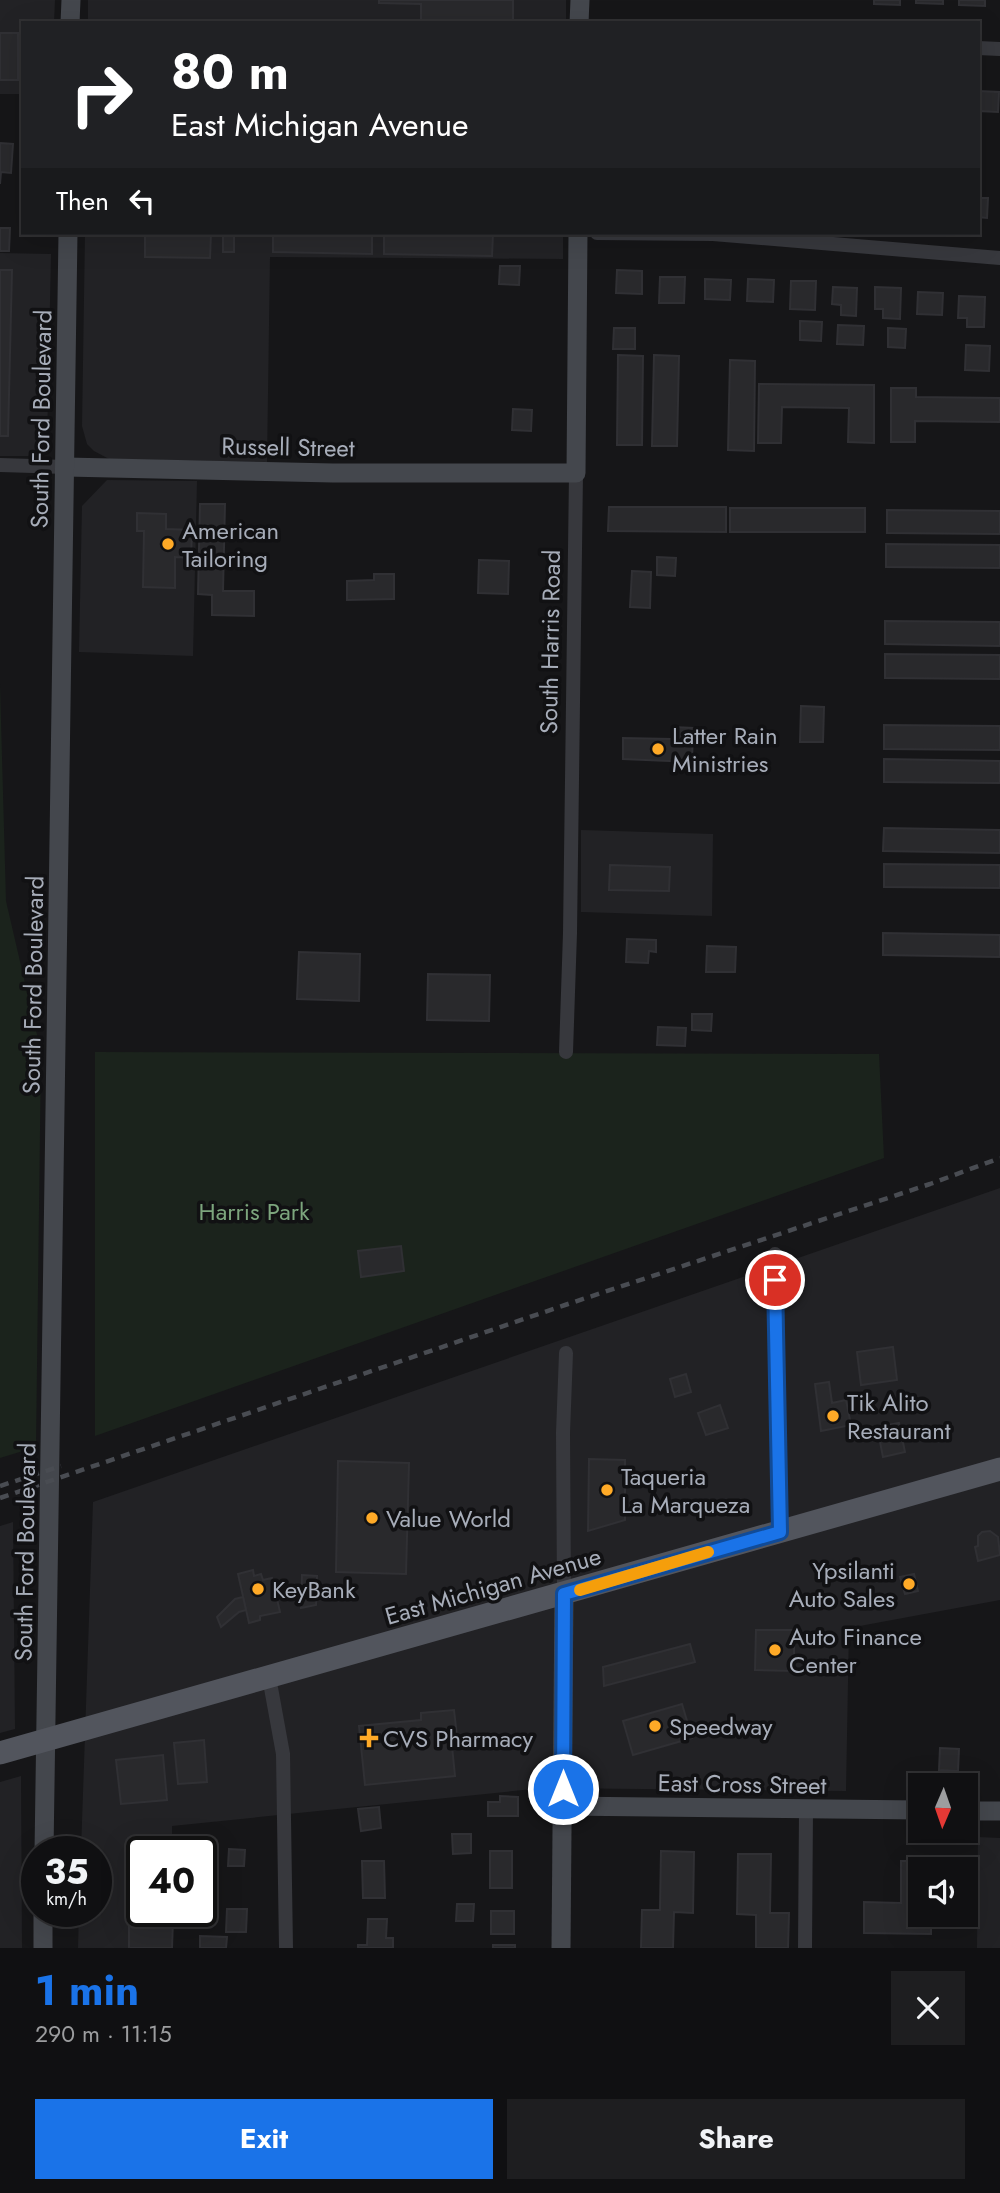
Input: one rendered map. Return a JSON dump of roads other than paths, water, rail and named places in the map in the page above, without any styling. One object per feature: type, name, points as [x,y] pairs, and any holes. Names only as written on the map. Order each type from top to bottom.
[{"type":"main road","points":[[70,21],[71,0]]},
{"type":"main road","points":[[579,21],[580,0]]},
{"type":"main road","name":"South Ford Boulevard","points":[[44,1836],[68,235]]},
{"type":"main road","name":"South Harris Road","points":[[576,473],[578,235]]},
{"type":"main road","name":"Russell Street","points":[[66,467],[333,473],[576,473]]},
{"type":"main road","name":"East Michigan Avenue","points":[[0,1753],[1000,1469]]},
{"type":"main road","points":[[561,1948],[564,1594]]},
{"type":"main road","name":"East Cross Street","points":[[563,1806],[908,1810]]},
{"type":"main road","points":[[978,1811],[1000,1811]]},
{"type":"main road","points":[[43,1927],[43,1948]]},
{"type":"street","points":[[980,48],[1000,50]]},
{"type":"street","points":[[725,235],[1000,258]]},
{"type":"street","name":"Russell Street","points":[[0,465],[66,467]]},
{"type":"street","name":"South Harris Road","points":[[566,1052],[576,473]]},
{"type":"street","points":[[775,1254],[780,1532]]},
{"type":"street","points":[[564,1594],[563,1433],[566,1353]]},
{"type":"street","points":[[269,1677],[283,1754],[286,1948]]},
{"type":"street","points":[[805,1948],[806,1810]]},
{"type":"railway","points":[[0,1498],[1000,1158]]},
{"type":"railway","points":[[0,1486],[61,1466]]},
{"type":"place","name":"American Tailoring","points":[[168,544]]},
{"type":"place","name":"Latter Rain Ministries","points":[[658,749]]},
{"type":"place","name":"Tik Alito Restaurant","points":[[833,1416]]},
{"type":"place","name":"Taqueria La Marqueza","points":[[607,1490]]},
{"type":"place","name":"Value World","points":[[372,1518]]},
{"type":"place","name":"Ypsilanti Auto Sales","points":[[909,1584]]},
{"type":"place","name":"KeyBank","points":[[258,1589]]},
{"type":"place","name":"Auto Finance Center","points":[[775,1650]]},
{"type":"place","name":"Speedway","points":[[655,1726]]},
{"type":"place","name":"CVS Pharmacy","points":[[369,1738]]},
{"type":"park label","name":"Harris Park","points":[[254,1211]]}]
